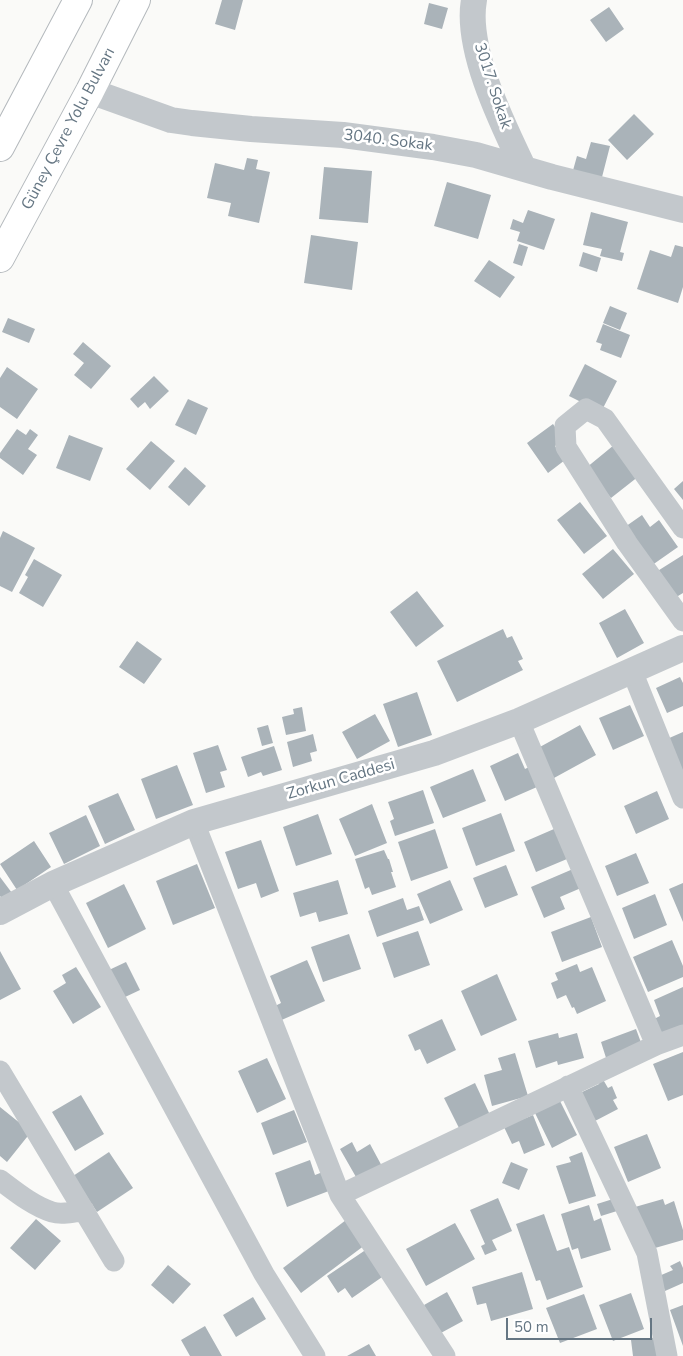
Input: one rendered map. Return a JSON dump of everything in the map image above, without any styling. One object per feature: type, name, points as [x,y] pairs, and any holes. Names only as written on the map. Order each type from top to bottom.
[{"type":"highway","points":[[0,148],[78,0]]},
{"type":"highway","name":"Güney Çevre Yolu Bulvarı","points":[[0,258],[90,91],[136,0]]},
{"type":"street","name":"3017. Sokak","points":[[474,0],[473,27],[486,80],[498,113],[524,169]]},
{"type":"street","name":"3040. Sokak","points":[[90,91],[171,120],[251,129],[388,140],[476,155],[683,210]]},
{"type":"street","points":[[683,528],[605,419],[586,410],[564,426],[566,447],[627,543],[683,621]]},
{"type":"street","name":"Zorkun Caddesi","points":[[0,912],[53,884],[194,822],[434,753],[519,721],[683,648]]},
{"type":"street","points":[[632,671],[683,798]]},
{"type":"street","points":[[519,721],[656,1045]]},
{"type":"street","points":[[194,822],[340,1195],[445,1356]]},
{"type":"street","points":[[53,884],[264,1274],[315,1356]]},
{"type":"street","points":[[340,1195],[568,1086],[656,1045],[683,1035]]},
{"type":"street","points":[[0,1071],[114,1261]]},
{"type":"street","points":[[568,1086],[646,1253],[667,1356]]},
{"type":"street","points":[[0,1180],[34,1204],[54,1212],[84,1210]]},
{"type":"building","points":[[222,0],[243,0],[235,30],[215,24]]},
{"type":"building","points":[[429,3],[448,8],[442,29],[424,24]]},
{"type":"building","points":[[609,7],[624,29],[606,42],[590,20]]},
{"type":"building","points":[[634,114],[654,134],[627,160],[608,140]]},
{"type":"building","points":[[591,142],[610,146],[601,181],[572,174],[577,156],[586,159]]},
{"type":"building","points":[[247,158],[258,160],[256,169],[270,172],[259,223],[228,216],[231,203],[207,198],[215,163],[244,170]]},
{"type":"building","points":[[324,167],[372,171],[368,223],[319,219]]},
{"type":"building","points":[[447,182],[491,195],[478,239],[434,226]]},
{"type":"building","points":[[528,210],[555,219],[544,250],[517,241],[520,232],[510,229],[513,219],[523,223]]},
{"type":"building","points":[[591,212],[628,222],[620,252],[624,253],[622,261],[600,256],[602,249],[583,245]]},
{"type":"building","points":[[311,235],[358,242],[352,290],[304,283]]},
{"type":"building","points":[[519,244],[528,247],[522,266],[513,263]]},
{"type":"building","points":[[675,245],[683,247],[683,287],[678,303],[637,289],[650,250],[671,257]]},
{"type":"building","points":[[583,252],[601,258],[597,272],[579,266]]},
{"type":"building","points":[[489,260],[515,277],[500,298],[474,281]]},
{"type":"building","points":[[610,306],[627,313],[620,330],[603,323]]},
{"type":"building","points":[[8,318],[35,329],[29,343],[2,332]]},
{"type":"building","points":[[603,324],[630,335],[621,358],[600,350],[602,344],[596,342]]},
{"type":"building","points":[[83,342],[111,366],[91,389],[74,375],[84,363],[73,354]]},
{"type":"building","points":[[585,364],[617,381],[601,412],[569,396]]},
{"type":"building","points":[[7,367],[38,389],[17,419],[0,407],[0,378]]},
{"type":"building","points":[[154,376],[169,391],[150,409],[145,402],[138,408],[130,399]]},
{"type":"building","points":[[188,399],[208,408],[196,435],[175,425]]},
{"type":"building","points":[[553,424],[564,440],[555,446],[565,460],[548,473],[527,443]]},
{"type":"building","points":[[17,429],[26,435],[30,429],[38,435],[28,449],[37,455],[23,475],[0,458],[0,453]]},
{"type":"building","points":[[69,435],[103,448],[90,481],[56,468]]},
{"type":"building","points":[[151,441],[175,461],[150,490],[126,469]]},
{"type":"building","points":[[614,445],[639,476],[611,498],[586,468]]},
{"type":"building","points":[[185,467],[206,486],[189,506],[168,487]]},
{"type":"building","points":[[683,481],[683,500],[674,489]]},
{"type":"building","points":[[580,502],[607,536],[584,554],[557,520]]},
{"type":"building","points":[[642,515],[650,527],[659,520],[678,547],[648,568],[622,529]]},
{"type":"building","points":[[3,531],[35,548],[12,592],[0,586],[0,538]]},
{"type":"building","points":[[613,549],[634,574],[603,599],[582,574]]},
{"type":"building","points":[[683,555],[683,593],[673,599],[656,572]]},
{"type":"building","points":[[34,559],[62,575],[43,607],[19,593],[28,577],[25,575]]},
{"type":"building","points":[[417,591],[444,626],[416,647],[390,612]]},
{"type":"building","points":[[625,609],[644,643],[617,658],[599,623]]},
{"type":"building","points":[[503,629],[507,638],[512,636],[523,659],[518,661],[523,670],[457,702],[437,661]]},
{"type":"building","points":[[137,641],[162,659],[144,684],[119,667]]},
{"type":"building","points":[[680,677],[683,683],[683,706],[667,713],[656,688]]},
{"type":"building","points":[[417,692],[432,735],[398,747],[383,704]]},
{"type":"building","points":[[630,705],[644,736],[613,750],[599,718]]},
{"type":"building","points":[[302,707],[306,731],[286,735],[282,717],[294,714],[293,709]]},
{"type":"building","points":[[375,714],[390,741],[357,759],[342,732]]},
{"type":"building","points":[[268,725],[273,743],[262,746],[257,728]]},
{"type":"building","points":[[580,725],[596,755],[554,778],[538,748]]},
{"type":"building","points":[[683,732],[683,774],[667,739]]},
{"type":"building","points":[[313,734],[317,751],[310,753],[312,761],[293,767],[287,742]]},
{"type":"building","points":[[218,745],[227,770],[220,772],[225,787],[206,793],[193,753]]},
{"type":"building","points":[[274,746],[282,770],[263,776],[261,772],[248,777],[241,757]]},
{"type":"building","points":[[518,753],[525,769],[529,767],[537,787],[505,801],[490,766]]},
{"type":"building","points":[[177,765],[193,805],[156,819],[141,779]]},
{"type":"building","points":[[473,769],[486,801],[443,818],[430,787]]},
{"type":"building","points":[[423,790],[434,823],[395,836],[390,821],[394,819],[388,802]]},
{"type":"building","points":[[657,791],[669,819],[636,834],[624,806]]},
{"type":"building","points":[[118,793],[135,830],[105,844],[88,806]]},
{"type":"building","points":[[372,804],[387,843],[355,856],[339,819]]},
{"type":"building","points":[[501,813],[515,851],[476,866],[462,828]]},
{"type":"building","points":[[318,814],[332,854],[296,866],[283,827]]},
{"type":"building","points":[[86,815],[100,846],[64,864],[49,833]]},
{"type":"building","points":[[435,829],[448,868],[411,881],[398,842]]},
{"type":"building","points":[[554,829],[567,859],[536,872],[524,842]]},
{"type":"building","points":[[261,840],[279,891],[261,898],[256,883],[238,889],[225,852]]},
{"type":"building","points":[[34,841],[51,867],[17,890],[0,864]]},
{"type":"building","points":[[384,850],[389,859],[396,887],[372,895],[369,887],[365,889],[355,859]]},
{"type":"building","points":[[636,853],[649,883],[617,896],[605,866]]},
{"type":"building","points":[[197,864],[215,908],[173,925],[156,881]]},
{"type":"building","points":[[506,865],[518,895],[485,908],[473,878]]},
{"type":"building","points":[[573,869],[581,888],[560,897],[565,909],[544,918],[531,887]]},
{"type":"building","points":[[0,877],[12,893],[3,900],[0,896]]},
{"type":"building","points":[[338,880],[348,914],[319,922],[316,912],[300,917],[293,893]]},
{"type":"building","points":[[450,880],[463,910],[430,924],[417,894]]},
{"type":"building","points":[[683,883],[683,922],[669,889]]},
{"type":"building","points":[[124,884],[146,929],[108,948],[86,903]]},
{"type":"building","points":[[655,894],[667,925],[634,939],[622,908]]},
{"type":"building","points":[[403,898],[407,910],[419,906],[424,920],[377,937],[368,911]]},
{"type":"building","points":[[591,917],[602,947],[562,962],[551,932]]},
{"type":"building","points":[[418,931],[430,965],[394,978],[382,943]]},
{"type":"building","points":[[349,934],[361,969],[323,982],[311,947]]},
{"type":"building","points":[[672,940],[683,966],[683,977],[648,992],[633,957]]},
{"type":"building","points":[[0,951],[21,989],[0,1000]]},
{"type":"building","points":[[307,960],[325,1001],[277,1022],[271,1008],[281,1003],[270,976]]},
{"type":"building","points":[[126,962],[140,990],[123,998],[109,970]]},
{"type":"building","points":[[577,964],[580,972],[592,967],[606,1001],[577,1014],[566,995],[557,999],[551,983],[558,980],[555,973]]},
{"type":"building","points":[[76,967],[101,1007],[73,1024],[53,991],[66,983],[62,975]]},
{"type":"building","points":[[497,974],[517,1020],[481,1036],[461,991]]},
{"type":"building","points":[[683,987],[683,1029],[662,1038],[654,1019],[660,1016],[654,1000]]},
{"type":"building","points":[[442,1019],[456,1050],[427,1064],[420,1049],[415,1051],[408,1035]]},
{"type":"building","points":[[636,1029],[643,1048],[607,1061],[601,1042]]},
{"type":"building","points":[[558,1033],[559,1038],[577,1033],[584,1058],[558,1065],[557,1061],[536,1068],[528,1041]]},
{"type":"building","points":[[683,1052],[683,1095],[668,1101],[653,1064]]},
{"type":"building","points":[[515,1053],[528,1096],[492,1106],[484,1075],[502,1070],[498,1058]]},
{"type":"building","points":[[267,1058],[286,1099],[257,1113],[238,1071]]},
{"type":"building","points":[[601,1076],[608,1088],[612,1086],[617,1098],[613,1100],[618,1109],[595,1121],[580,1093],[599,1084]]},
{"type":"building","points":[[475,1083],[490,1115],[460,1130],[444,1098]]},
{"type":"building","points":[[81,1095],[104,1134],[75,1151],[52,1112]]},
{"type":"building","points":[[560,1101],[577,1135],[552,1148],[535,1113]]},
{"type":"building","points":[[0,1107],[31,1132],[7,1162],[0,1156]]},
{"type":"building","points":[[294,1110],[307,1142],[273,1155],[261,1123]]},
{"type":"building","points":[[533,1115],[545,1145],[524,1154],[519,1141],[512,1144],[504,1127]]},
{"type":"building","points":[[647,1134],[661,1168],[628,1182],[614,1147]]},
{"type":"building","points":[[352,1142],[357,1152],[370,1144],[384,1170],[360,1184],[340,1149]]},
{"type":"building","points":[[109,1152],[133,1188],[97,1212],[73,1176]]},
{"type":"building","points":[[582,1152],[596,1196],[569,1204],[556,1166],[571,1162],[569,1157]]},
{"type":"building","points":[[310,1160],[315,1175],[328,1170],[334,1189],[287,1207],[275,1173]]},
{"type":"building","points":[[511,1162],[528,1169],[519,1190],[502,1183]]},
{"type":"building","points":[[498,1198],[512,1231],[492,1240],[497,1250],[485,1255],[481,1246],[485,1244],[470,1210]]},
{"type":"building","points":[[613,1199],[617,1211],[601,1216],[597,1204]]},
{"type":"building","points":[[663,1199],[665,1205],[674,1201],[683,1230],[683,1240],[648,1250],[635,1207]]},
{"type":"building","points":[[589,1205],[594,1221],[601,1218],[611,1250],[581,1259],[578,1248],[572,1250],[561,1214]]},
{"type":"building","points":[[544,1214],[557,1251],[569,1247],[583,1287],[547,1300],[540,1280],[536,1281],[516,1224]]},
{"type":"building","points":[[36,1219],[61,1241],[35,1270],[10,1248]]},
{"type":"building","points":[[346,1220],[365,1245],[301,1293],[283,1268]]},
{"type":"building","points":[[455,1223],[475,1259],[426,1286],[406,1249]]},
{"type":"building","points":[[367,1249],[385,1275],[352,1298],[345,1288],[338,1293],[327,1276]]},
{"type":"building","points":[[680,1261],[683,1268],[683,1283],[665,1291],[659,1276],[673,1270],[670,1266]]},
{"type":"building","points":[[168,1265],[191,1284],[173,1304],[151,1285]]},
{"type":"building","points":[[522,1272],[533,1309],[491,1321],[486,1303],[477,1305],[472,1287]]},
{"type":"building","points":[[447,1292],[463,1321],[439,1334],[424,1305]]},
{"type":"building","points":[[631,1293],[644,1329],[613,1341],[599,1305]]},
{"type":"building","points":[[584,1294],[597,1329],[560,1343],[546,1308]]},
{"type":"building","points":[[253,1297],[266,1319],[236,1337],[223,1315]]},
{"type":"building","points":[[683,1305],[683,1346],[670,1310]]},
{"type":"building","points":[[205,1326],[222,1356],[190,1356],[181,1340]]},
{"type":"building","points":[[660,1337],[661,1356],[633,1356],[631,1340]]},
{"type":"building","points":[[369,1344],[376,1356],[347,1356]]}]
